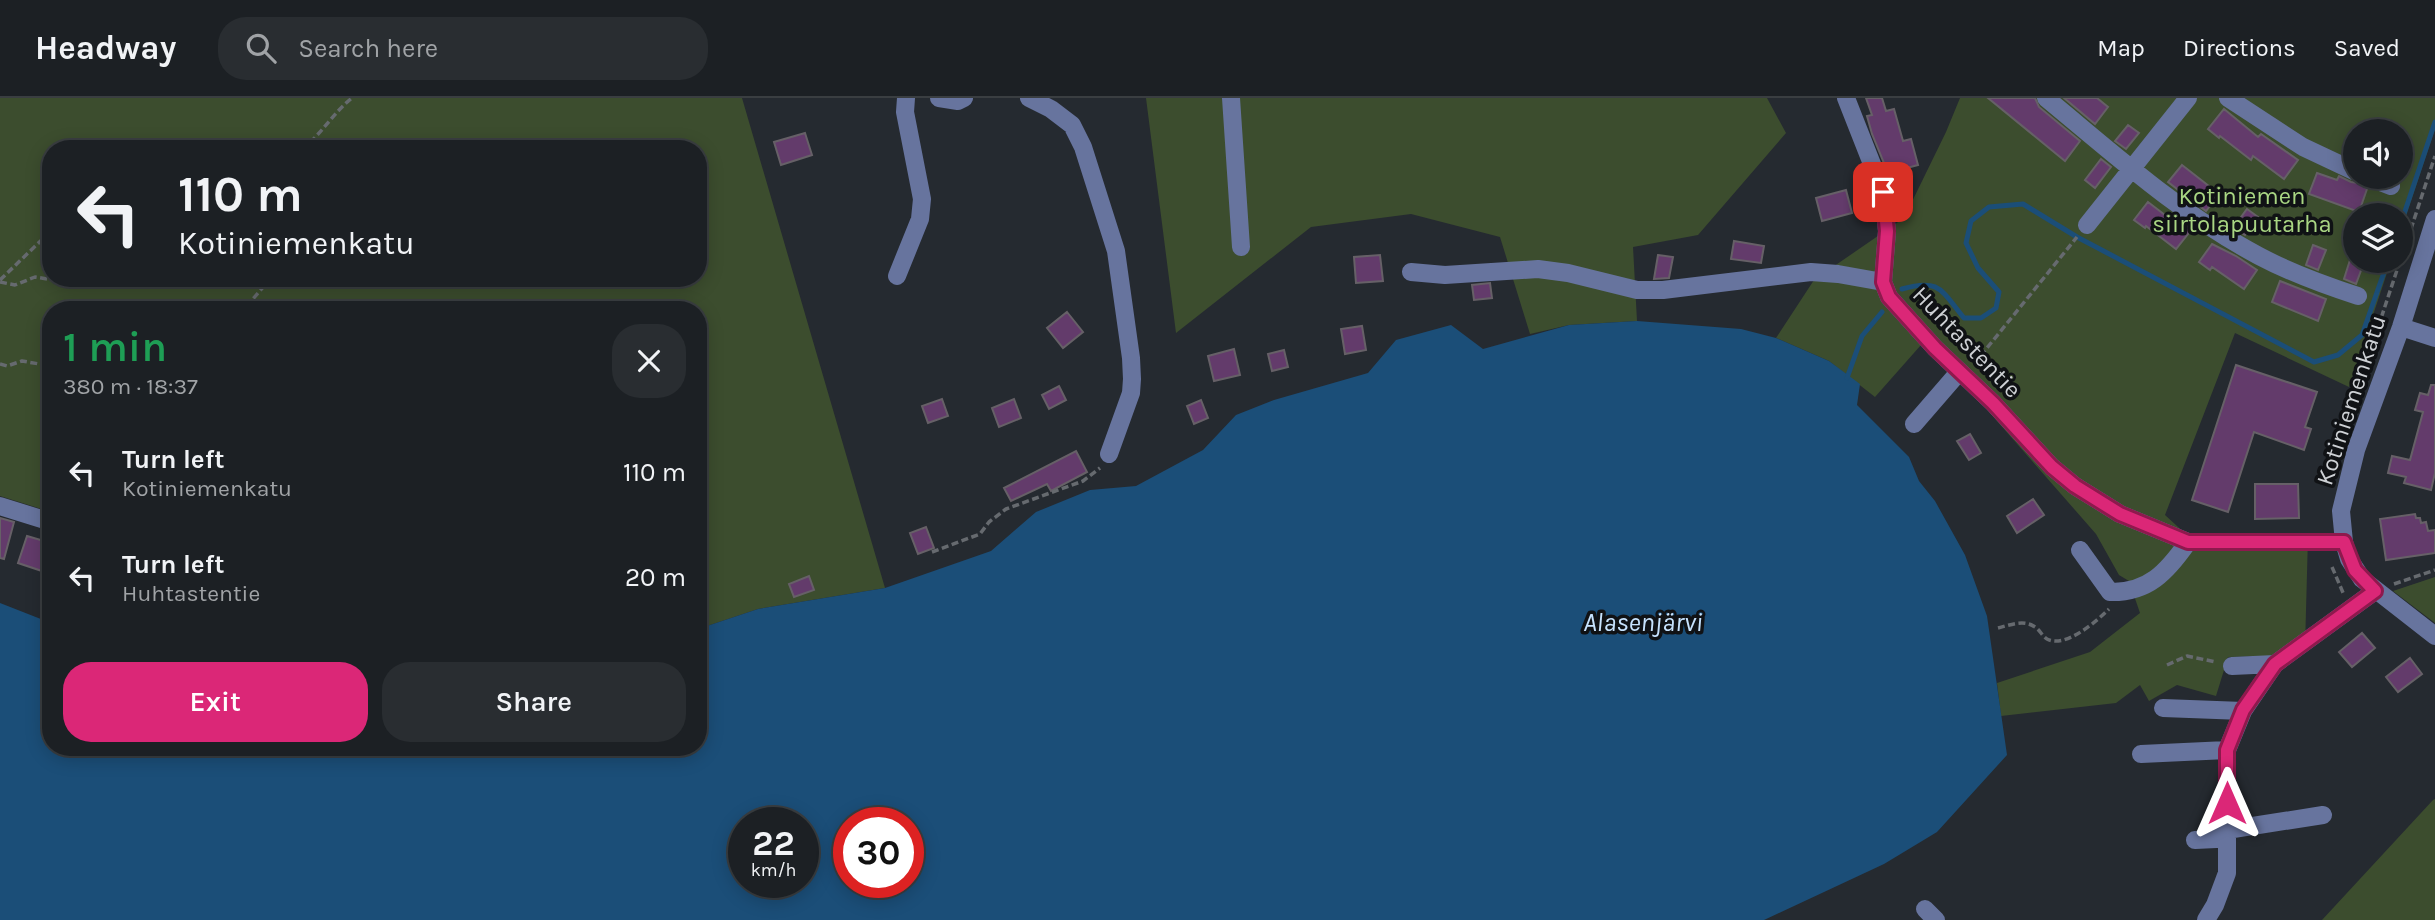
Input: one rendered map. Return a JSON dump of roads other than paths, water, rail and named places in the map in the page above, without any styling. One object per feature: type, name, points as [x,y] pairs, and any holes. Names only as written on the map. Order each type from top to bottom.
[{"type":"street","points":[[897,276],[920,219],[922,200],[905,112],[906,98]]},
{"type":"street","points":[[939,98],[964,98]]},
{"type":"street","points":[[1029,98],[1051,109],[1072,125],[1083,146],[1116,251],[1132,379],[1131,393],[1109,454]]},
{"type":"street","points":[[1231,98],[1241,247]]},
{"type":"street","name":"Huhtastentie","points":[[1846,98],[1886,205],[1883,282],[1889,297],[2052,467],[2075,486],[2120,514],[2188,542],[2344,542]]},
{"type":"street","points":[[2046,98],[2197,219],[2238,244],[2298,274],[2358,296]]},
{"type":"street","points":[[2087,225],[2188,98]]},
{"type":"street","points":[[2228,98],[2303,147],[2343,166]]},
{"type":"street","name":"Kotiniemenkatu","points":[[2435,219],[2401,327],[2356,450],[2341,511],[2344,542],[2355,570],[2375,591],[2435,636]]},
{"type":"street","points":[[1411,272],[1445,275],[1538,269],[1568,273],[1637,290],[1663,290],[1811,272],[1883,282]]},
{"type":"street","points":[[2401,327],[2435,338]]},
{"type":"street","points":[[1914,424],[1961,374]]},
{"type":"street","points":[[0,506],[42,519]]},
{"type":"street","points":[[2080,550],[2110,592],[2130,592],[2147,585],[2176,559],[2188,542]]},
{"type":"street","points":[[2206,920],[2227,873],[2227,750],[2243,710],[2275,664],[2375,591]]},
{"type":"street","points":[[2232,666],[2275,664]]},
{"type":"street","points":[[2163,709],[2243,710]]},
{"type":"street","points":[[2141,754],[2227,750]]},
{"type":"street","points":[[2195,840],[2216,839],[2227,830],[2323,815]]},
{"type":"water","name":"Alasenjärvi","points":[[1637,321],[1741,329],[1776,338],[1829,361],[1860,384],[1857,405],[1909,457],[1919,481],[1935,501],[1965,555],[1987,616],[2007,755],[1937,832],[1884,864],[1764,920],[0,920],[0,603],[42,619],[42,756],[707,756],[707,626],[758,609],[885,588],[991,551],[1036,512],[1090,490],[1136,486],[1203,450],[1236,415],[1274,400],[1368,373],[1396,340],[1451,325],[1483,349],[1569,325]]},
{"type":"waterway","points":[[2408,203],[2435,122]]},
{"type":"waterway","points":[[1902,289],[1924,285],[1939,289],[1964,318],[1981,318],[1996,308],[1999,292],[1978,268],[1966,243],[1971,221],[1989,207],[2023,204],[2077,237],[2314,362],[2338,355],[2362,335],[2384,273]]},
{"type":"waterway","points":[[1847,378],[1862,336],[1882,312]]},
{"type":"park label","name":"Kotiniemen siirtolapuutarha","points":[[2242,210]]}]
